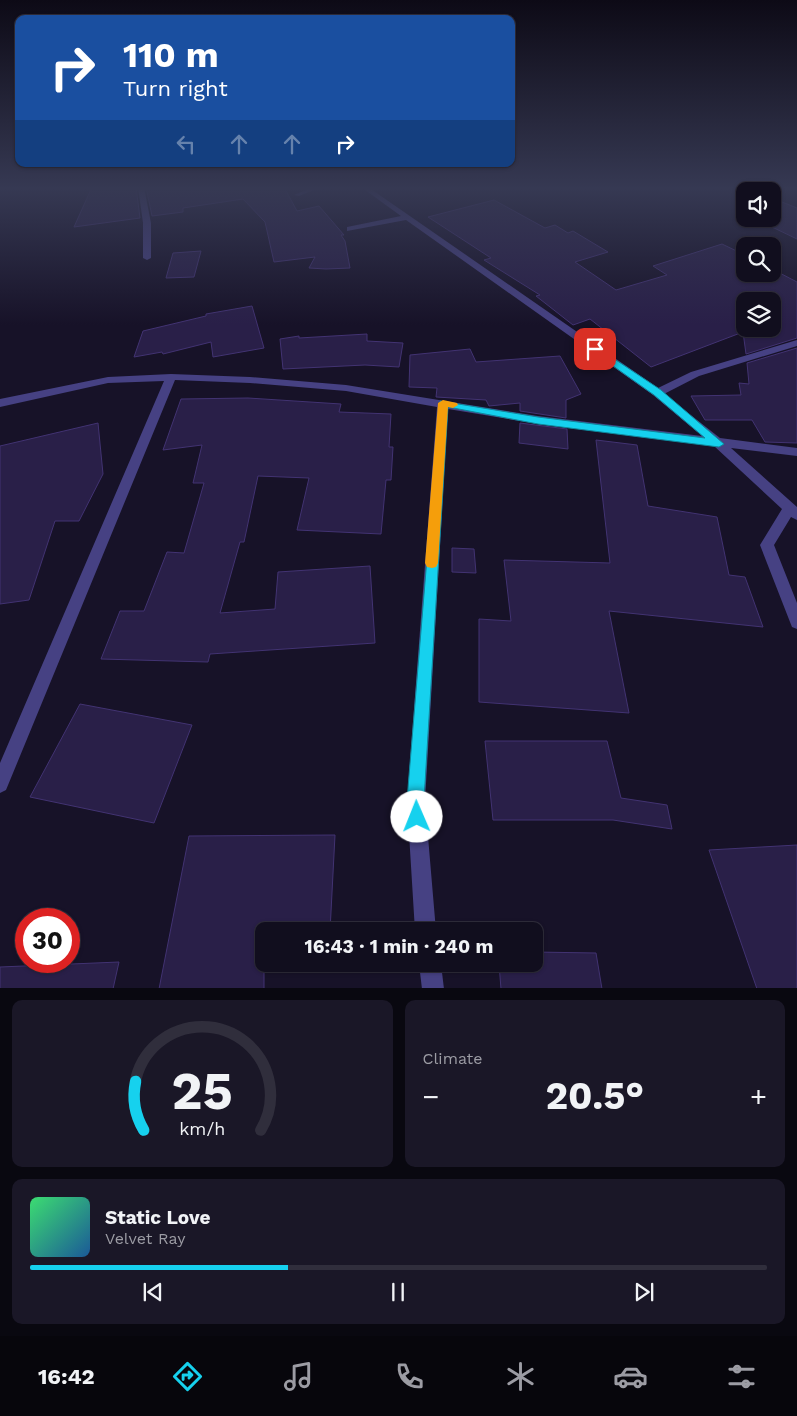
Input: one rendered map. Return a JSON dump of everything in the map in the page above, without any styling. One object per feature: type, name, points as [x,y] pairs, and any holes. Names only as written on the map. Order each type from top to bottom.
[{"type":"street","points":[[147,258],[148,233]]},
{"type":"street","points":[[431,233],[657,393],[719,444],[793,512],[767,544],[797,622]]},
{"type":"street","points":[[657,393],[695,374],[797,343]]},
{"type":"street","points":[[0,403],[108,380],[171,377],[250,380],[346,388],[538,420],[719,444],[797,452]]},
{"type":"street","points":[[0,784],[171,377]]},
{"type":"street","points":[[425,922],[416,800],[443,403]]},
{"type":"street","points":[[431,972],[433,988]]},
{"type":"building","points":[[267,233],[342,233],[344,235],[341,235],[345,241],[350,268],[309,268],[315,257],[274,262]]},
{"type":"building","points":[[453,233],[577,233],[608,252],[575,262],[616,290],[667,275],[653,266],[722,244],[736,251],[736,282],[781,282],[781,274],[797,282],[797,338],[746,354],[744,337],[781,337],[781,292],[736,292],[736,335],[651,367],[590,319],[573,325],[536,296],[540,295],[484,260],[491,258]]},
{"type":"building","points":[[785,233],[797,233],[797,239]]},
{"type":"building","points":[[201,251],[194,277],[166,278],[173,253]]},
{"type":"building","points":[[252,306],[264,348],[213,357],[211,342],[163,354],[162,352],[134,357],[143,331],[206,316],[206,314]]},
{"type":"building","points":[[367,334],[367,341],[403,343],[399,367],[365,365],[283,369],[280,339],[299,336],[299,338]]},
{"type":"building","points":[[797,348],[797,443],[765,442],[752,420],[705,420],[691,396],[741,395],[739,383],[749,384],[747,363]]},
{"type":"building","points":[[470,349],[476,362],[560,356],[581,394],[566,400],[566,418],[520,411],[520,403],[489,406],[486,400],[436,397],[437,388],[409,387],[410,355]]},
{"type":"building","points":[[248,398],[341,404],[339,412],[391,414],[389,447],[393,447],[391,480],[386,480],[381,534],[297,530],[309,478],[258,476],[244,542],[240,542],[220,613],[275,609],[278,572],[370,566],[375,643],[210,654],[208,662],[101,659],[120,611],[144,611],[167,552],[184,553],[204,483],[193,483],[202,445],[163,450],[181,399]]},
{"type":"building","points":[[98,423],[103,474],[79,521],[55,521],[29,600],[0,604],[0,446]]},
{"type":"building","points":[[520,423],[567,429],[568,449],[519,443]]},
{"type":"building","points":[[596,440],[637,445],[648,506],[717,517],[729,575],[745,577],[763,627],[609,611],[629,713],[479,702],[479,619],[511,621],[504,560],[610,563]]},
{"type":"building","points":[[452,548],[474,549],[476,573],[452,572]]},
{"type":"building","points":[[80,704],[192,725],[154,823],[30,797]]},
{"type":"building","points":[[485,741],[607,741],[621,798],[667,805],[672,829],[613,820],[493,820]]},
{"type":"building","points":[[335,835],[330,922],[255,922],[255,972],[264,972],[264,988],[159,988],[189,836]]},
{"type":"building","points":[[797,845],[797,988],[757,988],[709,850]]},
{"type":"building","points":[[543,952],[596,953],[602,988],[501,988],[500,972],[543,972]]},
{"type":"building","points":[[119,962],[113,988],[0,988],[0,967],[15,966],[15,973],[80,973],[80,964]]},
{"type":"slow traffic","points":[[432,563],[443,403],[453,405]]},
{"type":"route","points":[[417,817],[416,800],[443,403],[538,420],[719,444],[657,393],[595,349]]}]
